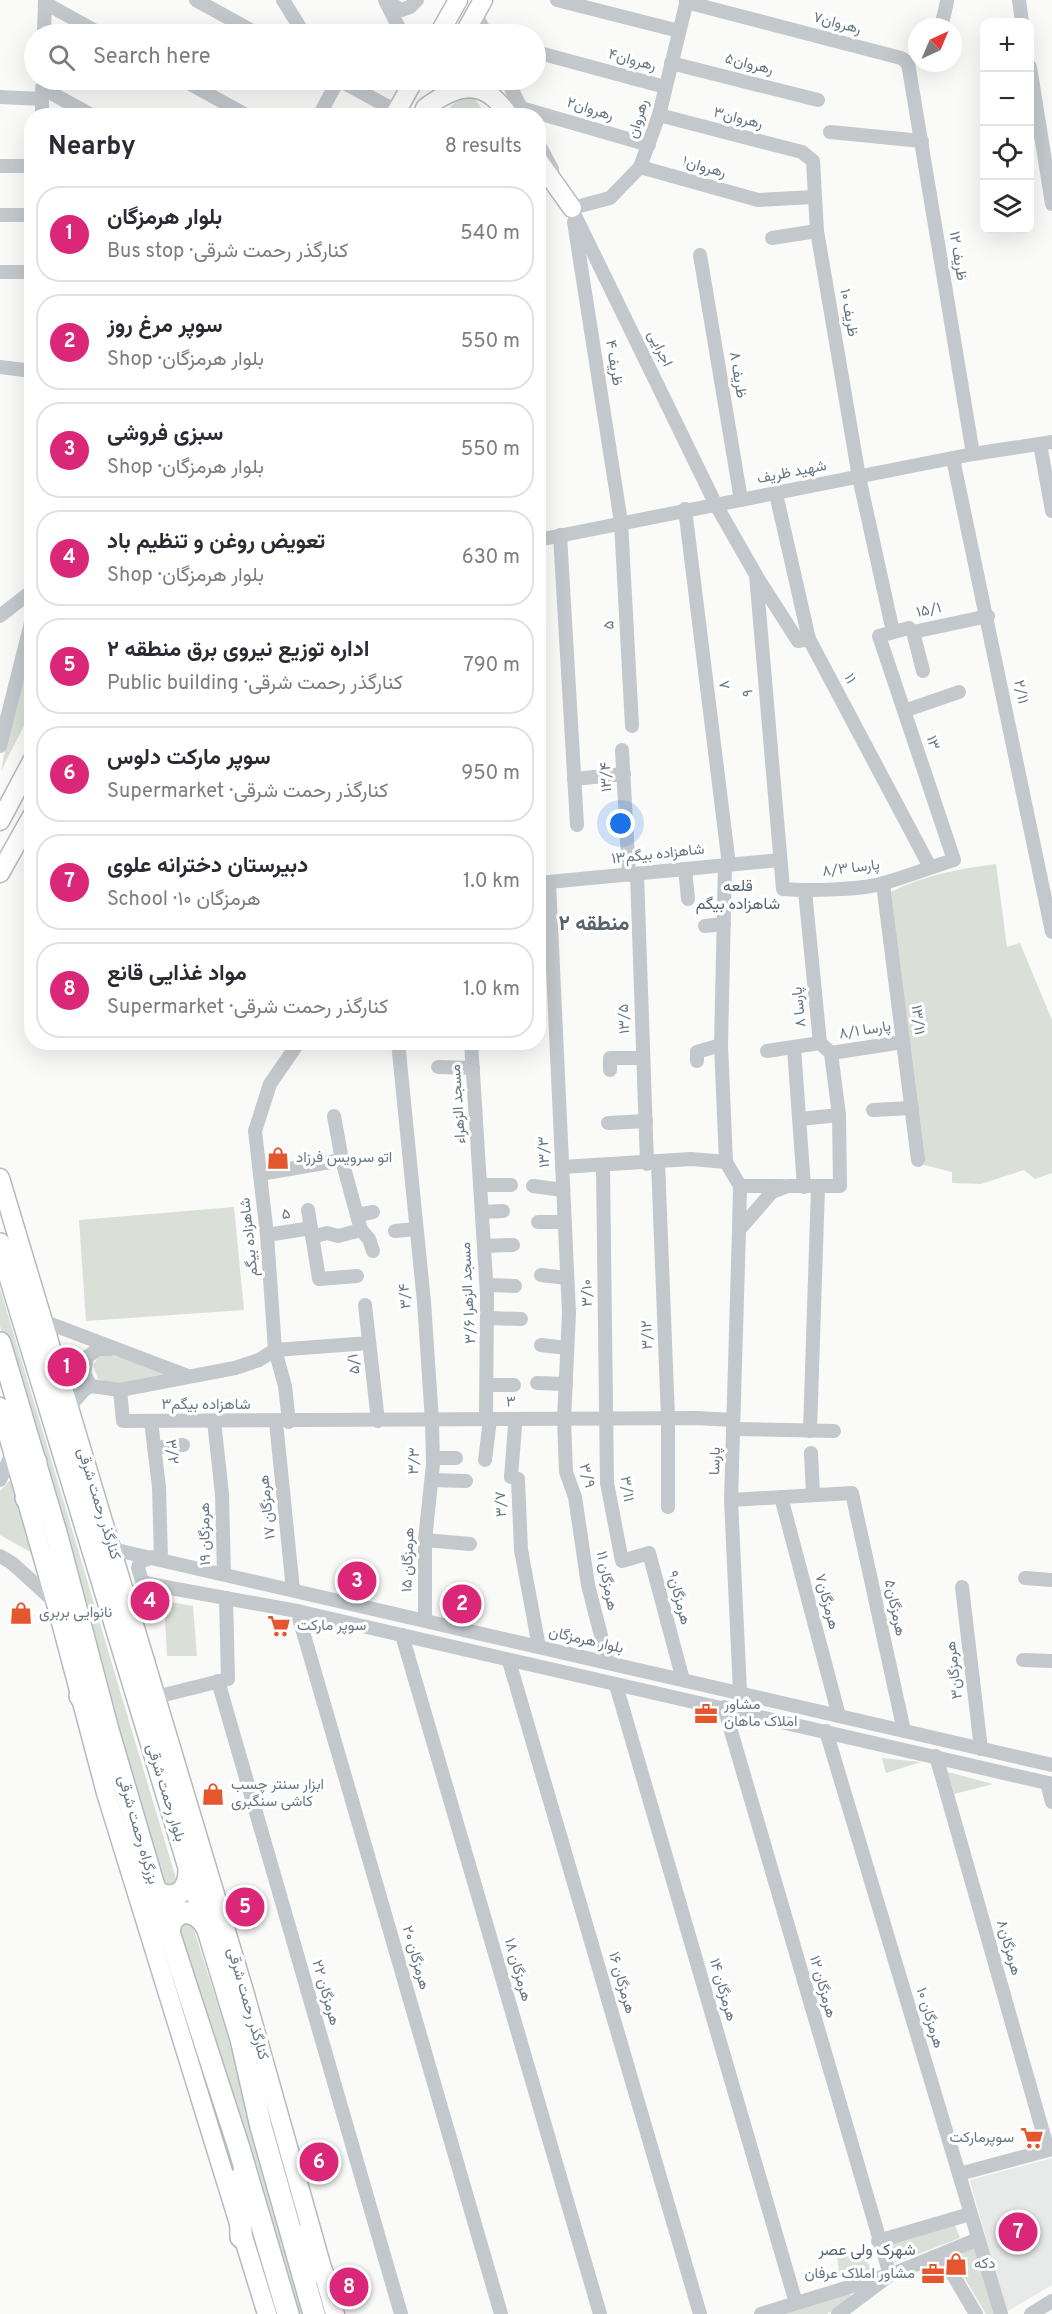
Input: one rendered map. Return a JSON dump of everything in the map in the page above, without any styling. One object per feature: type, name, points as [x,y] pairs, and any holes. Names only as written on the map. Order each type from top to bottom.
[{"type":"highway","points":[[0,1244],[141,1715]]},
{"type":"highway","name":"بزرگراه رحمت شرقی","points":[[0,1343],[36,1461],[108,1730],[153,1883],[239,2148],[288,2314]]},
{"type":"highway","points":[[26,1498],[36,1461]]},
{"type":"highway","points":[[141,1715],[144,1662]]},
{"type":"highway","points":[[80,1695],[108,1730]]},
{"type":"highway","name":"بلوار رحمت شرقی","points":[[141,1715],[189,1870]]},
{"type":"highway","points":[[153,1883],[156,1892],[165,1897],[176,1896],[184,1890],[189,1881],[189,1870]]},
{"type":"highway","points":[[189,1870],[241,2039],[261,2127],[314,2314]]},
{"type":"highway","points":[[170,1938],[168,1928],[172,1919],[181,1913],[192,1912],[201,1917],[206,1926]]},
{"type":"highway","points":[[239,2148],[241,2237]]},
{"type":"highway","points":[[285,2212],[323,2274]]},
{"type":"main road","points":[[445,24],[458,0]]},
{"type":"main road","points":[[470,24],[479,7]]},
{"type":"main road","points":[[398,108],[407,90]]},
{"type":"main road","points":[[425,108],[435,90]]},
{"type":"main road","points":[[428,108],[450,91],[457,90]]},
{"type":"main road","points":[[483,90],[510,108]]},
{"type":"main road","points":[[546,171],[572,208]]},
{"type":"main road","points":[[0,821],[24,776]]},
{"type":"main road","points":[[0,873],[24,830]]},
{"type":"main road","name":"کنارگذر رحمت شرقی","points":[[0,1178],[240,1980],[335,2314]]},
{"type":"main road","points":[[0,1407],[56,1604],[106,1793],[241,2237],[267,2314]]},
{"type":"street","points":[[196,0],[240,24]]},
{"type":"street","points":[[283,0],[298,24]]},
{"type":"street","points":[[386,0],[401,10],[410,7],[417,0]]},
{"type":"street","points":[[386,0],[397,24]]},
{"type":"street","points":[[557,0],[679,31]]},
{"type":"street","points":[[1019,0],[1021,18]]},
{"type":"street","name":"رهروان","points":[[572,208],[610,198],[640,167],[659,115],[687,1]]},
{"type":"street","name":"رهروان۷","points":[[687,1],[908,59]]},
{"type":"street","points":[[44,24],[45,2],[84,24]]},
{"type":"street","points":[[943,18],[947,2]]},
{"type":"street","points":[[479,7],[483,24]]},
{"type":"street","name":"رهروان۴","points":[[546,55],[665,87]]},
{"type":"street","name":"رهروان۵","points":[[671,63],[818,100]]},
{"type":"street","name":"ظریف ۱۲","points":[[913,72],[922,141],[973,454]]},
{"type":"street","points":[[1030,72],[1052,204]]},
{"type":"street","points":[[0,97],[37,90]]},
{"type":"street","points":[[42,90],[42,108]]},
{"type":"street","points":[[44,90],[78,108]]},
{"type":"street","points":[[201,90],[234,108]]},
{"type":"street","points":[[323,108],[333,90]]},
{"type":"street","points":[[356,90],[387,108]]},
{"type":"street","points":[[510,90],[516,108]]},
{"type":"street","name":"رهروان۳","points":[[659,115],[809,156]]},
{"type":"street","name":"رهروان۲","points":[[546,120],[649,145]]},
{"type":"street","points":[[831,132],[922,141]]},
{"type":"street","name":"ظریف ۱۰","points":[[809,156],[813,161],[818,231],[859,477]]},
{"type":"street","name":"اجرایی","points":[[546,158],[716,504]]},
{"type":"street","points":[[0,166],[24,166]]},
{"type":"street","name":"رهروان۱","points":[[640,167],[758,200],[814,197]]},
{"type":"street","points":[[546,184],[572,208]]},
{"type":"street","name":"ظریف ۴","points":[[572,208],[621,522]]},
{"type":"street","points":[[0,215],[24,216]]},
{"type":"street","points":[[772,238],[818,231]]},
{"type":"street","name":"ظریف ۸","points":[[700,255],[741,500]]},
{"type":"street","points":[[0,272],[24,272]]},
{"type":"street","points":[[0,367],[24,370]]},
{"type":"street","points":[[1046,443],[1052,511]]},
{"type":"street","name":"شهید ظریف","points":[[546,538],[973,454],[1046,443]]},
{"type":"street","name":"۲/۱۱","points":[[953,459],[988,616],[1052,932]]},
{"type":"street","name":"۱۳","points":[[859,477],[886,634],[904,711],[954,860]]},
{"type":"street","name":"۱۱","points":[[776,494],[809,639],[930,867]]},
{"type":"street","name":"۹","points":[[716,504],[756,575],[783,889]]},
{"type":"street","name":"۷","points":[[685,509],[727,865],[721,1045],[726,1162]]},
{"type":"street","name":"۵","points":[[621,522],[632,726]]},
{"type":"street","points":[[560,535],[577,825]]},
{"type":"street","points":[[756,575],[798,641],[809,639]]},
{"type":"street","points":[[0,616],[24,597]]},
{"type":"street","name":"۱۵/۱","points":[[886,634],[909,628],[913,632],[988,616]]},
{"type":"street","points":[[913,632],[922,671]]},
{"type":"street","points":[[0,746],[6,699],[24,644]]},
{"type":"street","points":[[904,711],[958,692]]},
{"type":"street","name":"۱۳/۴","points":[[622,750],[633,874]]},
{"type":"street","points":[[574,779],[624,774]]},
{"type":"street","name":"شاهزاده بیگم۱۳","points":[[546,883],[780,860]]},
{"type":"street","name":"۸/۳ پارسا","points":[[783,889],[805,891],[883,884],[954,860]]},
{"type":"street","points":[[685,869],[688,899]]},
{"type":"street","name":"۱۳/۵","points":[[633,874],[646,1120],[653,1163]]},
{"type":"street","name":"۱۳/۱۱","points":[[883,884],[918,1160]]},
{"type":"street","name":"۸ پارسا","points":[[805,891],[826,1048],[838,1115],[840,1186],[818,1187]]},
{"type":"street","name":"۱۳/۳","points":[[546,915],[567,1278],[564,1420]]},
{"type":"street","points":[[705,926],[724,924]]},
{"type":"street","name":"۸/۱ پارسا","points":[[767,1051],[903,1042]]},
{"type":"street","points":[[697,1061],[697,1052],[721,1045]]},
{"type":"street","points":[[794,1048],[804,1187]]},
{"type":"street","name":"شاهزاده بیگم","points":[[283,1422],[285,1386],[275,1350],[267,1235],[255,1131],[270,1084],[293,1050]]},
{"type":"street","name":"۳/۴","points":[[399,1050],[432,1421]]},
{"type":"street","name":"مسجد الزهراء","points":[[472,1050],[479,1164]]},
{"type":"street","points":[[610,1070],[610,1058],[643,1058]]},
{"type":"street","points":[[438,1067],[473,1068]]},
{"type":"street","points":[[873,1110],[912,1108]]},
{"type":"street","points":[[800,1119],[838,1115]]},
{"type":"street","points":[[334,1116],[342,1160],[361,1230],[369,1239],[373,1251]]},
{"type":"street","points":[[608,1123],[646,1120]]},
{"type":"street","points":[[260,1174],[342,1160]]},
{"type":"street","points":[[562,1167],[603,1167],[691,1160],[726,1162],[740,1186],[818,1187],[810,1431]]},
{"type":"street","name":"۳/۱۲","points":[[653,1163],[668,1418],[668,1507]]},
{"type":"street","name":"مسجد الزهرا ۳/۶","points":[[479,1164],[488,1318],[488,1420],[485,1460]]},
{"type":"street","name":"۳/۱۰","points":[[603,1167],[606,1419]]},
{"type":"street","points":[[480,1185],[511,1185]]},
{"type":"street","points":[[533,1186],[563,1190]]},
{"type":"street","name":"پارسا","points":[[740,1186],[731,1500],[740,1692]]},
{"type":"street","points":[[739,1230],[772,1192],[788,1186]]},
{"type":"street","points":[[308,1210],[319,1279],[357,1276]]},
{"type":"street","points":[[482,1212],[503,1211]]},
{"type":"street","points":[[357,1215],[373,1212]]},
{"type":"street","points":[[538,1222],[565,1222]]},
{"type":"street","points":[[395,1231],[416,1229]]},
{"type":"street","name":"۵","points":[[267,1235],[311,1232],[338,1236],[361,1230]]},
{"type":"street","points":[[484,1246],[513,1245]]},
{"type":"street","points":[[541,1275],[567,1278]]},
{"type":"street","points":[[487,1286],[515,1287]]},
{"type":"street","name":"۵/۱","points":[[365,1305],[378,1421]]},
{"type":"street","points":[[488,1318],[521,1319]]},
{"type":"street","points":[[43,1321],[115,1350],[190,1376]]},
{"type":"street","points":[[69,1407],[84,1390],[91,1386],[120,1390],[235,1368],[260,1360],[275,1350],[369,1343]]},
{"type":"street","points":[[541,1345],[567,1348]]},
{"type":"street","points":[[91,1386],[84,1374],[87,1357],[98,1349],[115,1350]]},
{"type":"street","points":[[537,1383],[566,1384]]},
{"type":"street","points":[[487,1385],[514,1385]]},
{"type":"street","name":"۳شاهزاده بیگم","points":[[120,1390],[123,1421],[283,1422]]},
{"type":"street","name":"۳","points":[[283,1422],[668,1418],[733,1425],[834,1431]]},
{"type":"street","name":"۳/۱۱","points":[[606,1419],[607,1483],[622,1562]]},
{"type":"street","name":"۳/۹","points":[[564,1420],[566,1472],[575,1497],[582,1541]]},
{"type":"street","name":"۳/۲","points":[[151,1421],[159,1487],[157,1558]]},
{"type":"street","name":"۳/۳","points":[[429,1502],[433,1458],[432,1421]]},
{"type":"street","name":"هرمزگان ۱۹","points":[[214,1422],[222,1494],[224,1574]]},
{"type":"street","name":"هرمزگان ۱۷","points":[[283,1422],[293,1590]]},
{"type":"street","name":"۳/۷","points":[[515,1426],[511,1477],[518,1479],[521,1550],[539,1647]]},
{"type":"street","points":[[154,1448],[183,1445]]},
{"type":"street","points":[[0,1480],[13,1451]]},
{"type":"street","points":[[731,1500],[813,1495],[811,1453]]},
{"type":"street","points":[[433,1458],[456,1458]]},
{"type":"street","points":[[432,1480],[466,1481]]},
{"type":"street","name":"هرمزگان۵","points":[[813,1495],[852,1493],[904,1731]]},
{"type":"street","name":"هرمزگان۷","points":[[781,1497],[839,1716]]},
{"type":"street","name":"هرمزگان ۱۵","points":[[425,1620],[425,1540],[429,1502]]},
{"type":"street","points":[[425,1540],[470,1544]]},
{"type":"street","name":"هرمزگان ۱۱","points":[[582,1541],[588,1585],[608,1663]]},
{"type":"street","name":"بلوار هرمزگان","points":[[112,1548],[1052,1765]]},
{"type":"street","name":"هرمزگان۹","points":[[622,1562],[649,1553],[683,1680]]},
{"type":"street","points":[[0,1556],[12,1563],[56,1604]]},
{"type":"street","points":[[157,1558],[140,1562],[138,1568],[142,1581],[297,1611],[509,1661],[936,1756],[1049,1784],[1052,1802]]},
{"type":"street","points":[[1025,1578],[1052,1580]]},
{"type":"street","points":[[127,1597],[149,1584]]},
{"type":"street","name":"هرمزگان۳","points":[[962,1587],[981,1749]]},
{"type":"street","name":"هرمزگان ۲۲","points":[[226,1598],[223,1680],[401,2314]]},
{"type":"street","name":"هرمزگان ۲۰","points":[[297,1611],[501,2314]]},
{"type":"street","name":"هرمزگان ۱۸","points":[[402,1635],[600,2314]]},
{"type":"street","points":[[1023,1660],[1052,1660]]},
{"type":"street","name":"هرمزگان ۱۶","points":[[509,1661],[700,2314]]},
{"type":"street","points":[[156,1697],[223,1680]]},
{"type":"street","name":"هرمزگان ۱۴","points":[[616,1685],[796,2303]]},
{"type":"street","name":"هرمزگان ۱۲","points":[[724,1707],[878,2241],[890,2275]]},
{"type":"street","name":"هرمزگان ۱۰","points":[[826,1731],[1001,2314]]},
{"type":"street","name":"هرمزگان۸","points":[[936,1756],[1050,2149]]},
{"type":"street","points":[[959,2174],[1050,2149]]},
{"type":"street","points":[[878,2241],[970,2214]]},
{"type":"street","points":[[761,2314],[890,2275],[942,2256],[978,2239]]},
{"type":"street","points":[[942,2256],[976,2314]]},
{"type":"street","points":[[838,2314],[890,2275]]},
{"type":"street","points":[[857,2301],[865,2314]]},
{"type":"street","points":[[1031,2314],[1052,2301]]},
{"type":"shaded area","points":[[470,97],[475,99],[481,108],[450,108],[457,101]]},
{"type":"shaded area","points":[[24,670],[24,726],[1,771]]},
{"type":"shaded area","points":[[996,864],[1007,947],[1020,943],[1052,1020],[1052,1173],[1035,1179],[1024,1170],[981,1184],[952,1183],[952,1172],[924,1165],[891,892],[942,873]]},
{"type":"shaded area","points":[[234,1207],[244,1310],[86,1321],[79,1220]]},
{"type":"shaded area","points":[[0,1288],[177,1882],[166,1890],[0,1326]]},
{"type":"shaded area","points":[[108,1354],[174,1375],[135,1383],[107,1382],[98,1379],[93,1365],[100,1355]]},
{"type":"shaded area","points":[[10,1480],[36,1555],[0,1535],[0,1491]]},
{"type":"shaded area","points":[[164,1601],[193,1606],[197,1656],[167,1656]]},
{"type":"shaded area","points":[[882,1758],[921,1762],[886,1773]]},
{"type":"shaded area","points":[[948,1772],[993,1784],[954,1794]]},
{"type":"shaded area","points":[[191,1921],[236,2061],[303,2314],[293,2314],[179,1929],[179,1923]]},
{"type":"shaded area","points":[[1052,2158],[1052,2285],[1006,2312],[970,2180]]},
{"type":"shaded area","points":[[954,2223],[960,2238],[897,2262],[891,2243]]},
{"type":"shaded area","points":[[977,2244],[997,2314],[986,2314],[952,2257]]},
{"type":"shaded area","points":[[863,2249],[871,2271],[840,2278],[837,2257]]},
{"type":"shaded area","points":[[849,2292],[852,2297],[827,2314],[783,2314]]},
{"type":"place","name":"اتو سرویس فرزاد","points":[[278,1158]]},
{"type":"place","name":"بلوار هرمزگان","points":[[67,1367]]},
{"type":"place","name":"سبزی فروشی","points":[[357,1581]]},
{"type":"place","name":"تعویض روغن و تنظیم باد","points":[[150,1601]]},
{"type":"place","name":"سوپر مرغ روز","points":[[462,1604]]},
{"type":"place","name":"نانوایی بربری","points":[[21,1613]]},
{"type":"place","name":"سوپر مارکت","points":[[279,1626]]},
{"type":"place","name":"مشاور املاک ماهان","points":[[706,1714]]},
{"type":"place","name":"ابزار سنتر چسب کاشی سنگبری","points":[[213,1794]]},
{"type":"place","name":"اداره توزیع نیروی برق منطقه ۲","points":[[245,1907]]},
{"type":"place","name":"سوپرمارکت","points":[[1032,2138]]},
{"type":"place","name":"سوپر مارکت دلوس","points":[[319,2162]]},
{"type":"place","name":"دبیرستان دخترانه علوی","points":[[1018,2232]]},
{"type":"place","name":"دکه","points":[[956,2264]]},
{"type":"place","name":"مشاور املاک عرفان","points":[[933,2274]]},
{"type":"place","name":"مواد غذایی قانع","points":[[349,2287]]},
{"type":"district","name":"قلعه شاهزاده بیگم","points":[[738,896]]},
{"type":"district","name":"منطقه ۲","points":[[594,924]]},
{"type":"district","name":"شهرک ولی عصر","points":[[867,2251]]}]
